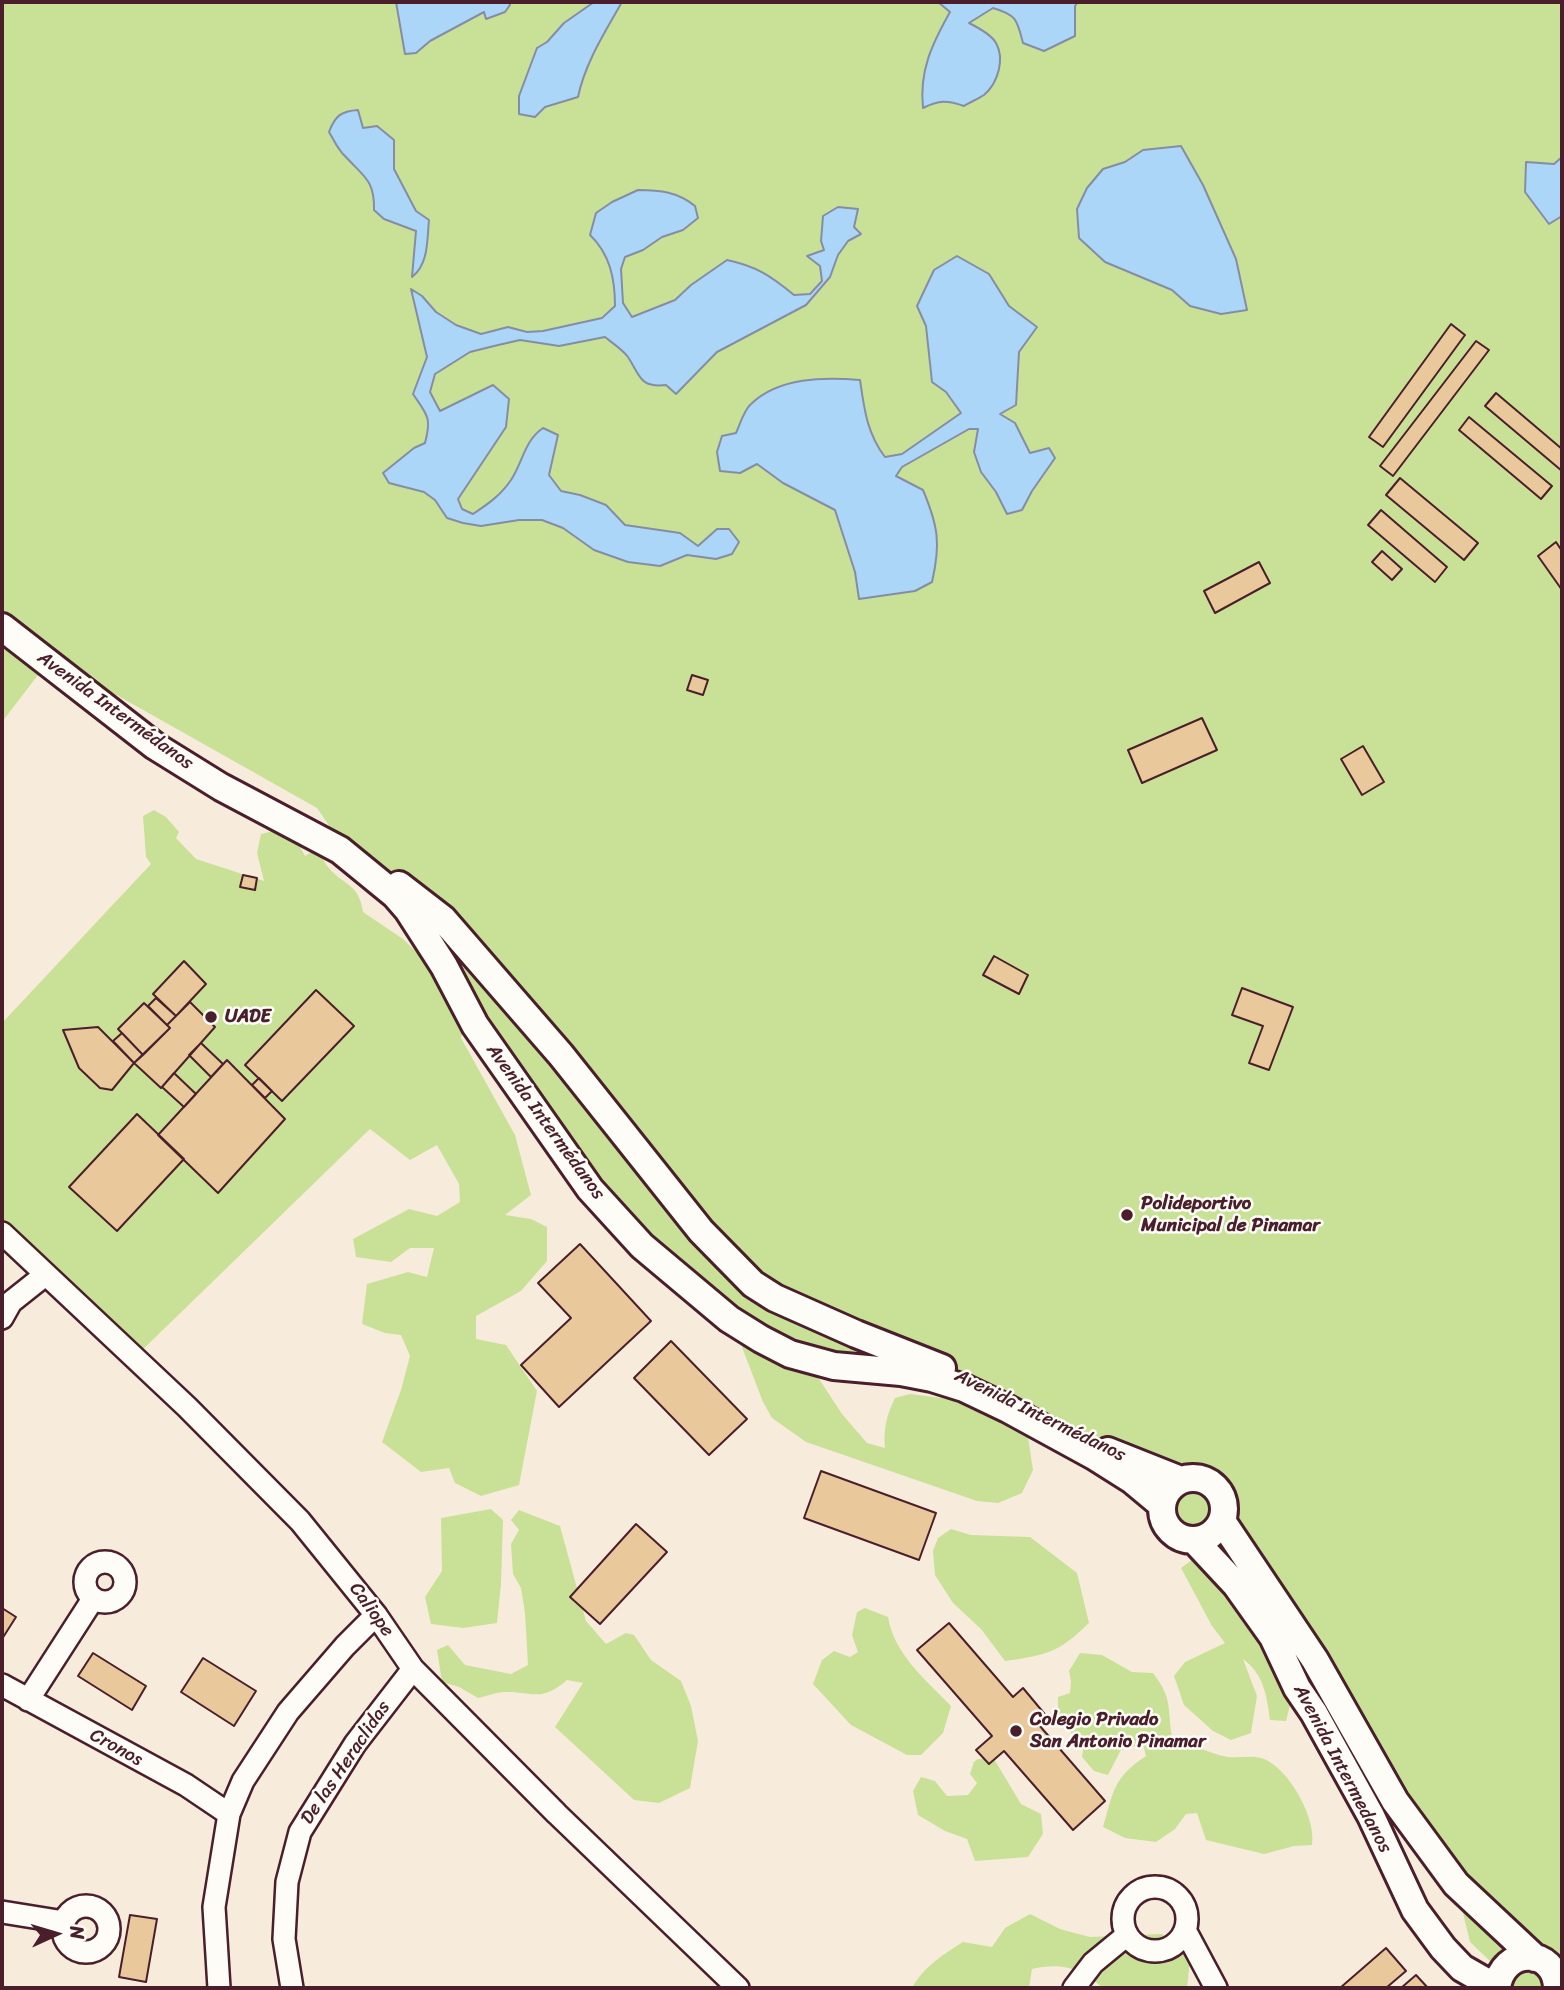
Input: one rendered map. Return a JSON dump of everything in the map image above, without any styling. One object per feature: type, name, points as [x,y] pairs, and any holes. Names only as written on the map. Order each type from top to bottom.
[{"type":"main road","name":"Avenida Intermédanos","points":[[2,618],[159,741],[224,782],[342,846],[410,892],[443,919],[561,1055],[701,1231],[753,1284],[775,1298],[856,1334],[936,1365],[1012,1400],[1099,1447],[1181,1480]]},
{"type":"main road","name":"Avenida Intermédanos","points":[[2,627],[155,746],[221,787],[340,850],[395,895],[408,910],[444,966],[475,1025],[590,1189],[642,1246],[729,1319],[790,1354],[834,1366],[901,1372],[932,1378],[964,1388],[1094,1456],[1132,1480],[1162,1505]]},
{"type":"main road","points":[[1195,1478],[1208,1482],[1217,1489],[1222,1499],[1222,1521],[1216,1531],[1207,1537],[1195,1541],[1185,1540],[1167,1527],[1162,1516],[1162,1505],[1168,1490],[1181,1480],[1195,1478]]},
{"type":"main road","points":[[1222,1521],[1315,1660],[1395,1801],[1456,1884],[1552,1975]]},
{"type":"main road","name":"Avenida Intermedanos","points":[[1195,1541],[1236,1585],[1273,1637],[1297,1688],[1321,1724],[1371,1816],[1415,1910],[1443,1948],[1462,1968],[1496,1988]]},
{"type":"main road","points":[[1496,1988],[1507,1964],[1525,1957],[1552,1975]]},
{"type":"street","name":"Caliope","points":[[2,1233],[187,1407],[300,1521],[376,1615],[413,1669],[557,1814],[738,1988]]},
{"type":"street","points":[[2,1318],[11,1302],[45,1275]]},
{"type":"street","points":[[28,1700],[93,1599]]},
{"type":"street","points":[[219,1988],[214,1907],[229,1814],[243,1781],[288,1712],[345,1646],[376,1615]]},
{"type":"street","name":"De las Heraclidas","points":[[292,1988],[284,1939],[287,1882],[300,1832],[355,1744],[413,1669]]},
{"type":"street","name":"Cronos","points":[[2,1685],[186,1785],[229,1814]]},
{"type":"street","points":[[1185,1930],[1173,1946],[1153,1951],[1143,1948],[1127,1935],[1124,1915],[1127,1905],[1142,1890],[1152,1888],[1163,1888],[1180,1899],[1185,1909],[1185,1930],[1216,1988]]},
{"type":"street","points":[[2,1912],[64,1922]]},
{"type":"street","points":[[1074,1988],[1093,1963],[1127,1935]]},
{"type":"green space","points":[[2,2],[1562,2],[1562,1988],[1497,1988],[1491,1962],[1470,1942],[1456,1884],[1274,1596],[1203,1539],[1178,1536],[1162,1516],[981,1389],[806,1359],[842,1414],[867,1443],[885,1448],[885,1428],[892,1404],[895,1398],[910,1394],[965,1401],[1028,1437],[1033,1470],[1022,1493],[998,1503],[977,1501],[806,1442],[772,1418],[740,1342],[741,1331],[642,1246],[438,975],[463,1032],[461,1038],[515,1135],[531,1195],[505,1215],[531,1219],[547,1227],[547,1261],[521,1291],[476,1316],[476,1339],[506,1345],[537,1391],[519,1485],[481,1496],[455,1483],[449,1468],[421,1472],[382,1442],[410,1356],[401,1335],[385,1333],[362,1324],[367,1284],[408,1272],[427,1277],[434,1248],[410,1248],[391,1262],[356,1257],[353,1239],[409,1209],[437,1216],[460,1202],[459,1184],[437,1145],[410,1160],[370,1129],[134,1358],[2,1232],[2,1023],[151,864],[146,857],[143,816],[154,810],[166,817],[179,832],[176,838],[196,859],[264,881],[257,853],[261,834],[289,827],[305,856],[317,848],[329,868],[358,895],[363,912],[403,939],[434,969],[402,887],[343,846],[317,808],[51,658],[2,722]]},
{"type":"green space","points":[[491,1509],[503,1520],[497,1623],[463,1628],[431,1624],[425,1597],[442,1571],[441,1518]]},
{"type":"green space","points":[[519,1510],[560,1526],[586,1621],[606,1644],[626,1633],[634,1635],[651,1660],[681,1681],[691,1706],[698,1741],[690,1788],[659,1803],[634,1800],[555,1727],[583,1683],[567,1680],[544,1693],[502,1692],[478,1698],[459,1687],[442,1682],[437,1650],[448,1645],[465,1665],[511,1674],[528,1665],[525,1613],[521,1588],[513,1574],[511,1544],[519,1530],[511,1520]]},
{"type":"green space","points":[[951,1529],[971,1535],[1030,1537],[1077,1573],[1089,1623],[1060,1647],[1031,1657],[1005,1661],[981,1629],[953,1603],[935,1575],[933,1551],[938,1538]]},
{"type":"green space","points":[[1192,1560],[1212,1577],[1261,1632],[1287,1692],[1290,1705],[1286,1721],[1270,1720],[1260,1679],[1243,1659],[1257,1696],[1251,1733],[1231,1740],[1213,1731],[1184,1705],[1174,1676],[1185,1662],[1225,1643],[1212,1626],[1181,1568]]},
{"type":"green space","points":[[865,1608],[888,1617],[891,1630],[904,1655],[951,1706],[943,1733],[921,1755],[907,1755],[851,1725],[813,1684],[822,1660],[834,1651],[850,1657],[858,1652],[852,1635],[857,1612]]},
{"type":"green space","points":[[1080,1653],[1102,1655],[1132,1672],[1153,1673],[1164,1690],[1172,1737],[1221,1756],[1261,1758],[1281,1771],[1305,1807],[1310,1821],[1312,1845],[1294,1846],[1264,1854],[1206,1840],[1197,1813],[1186,1814],[1175,1829],[1156,1842],[1125,1838],[1103,1827],[1116,1786],[1127,1771],[1146,1756],[1143,1744],[1121,1750],[1108,1775],[1094,1771],[1082,1757],[1084,1741],[1063,1724],[1058,1705],[1058,1697],[1070,1693],[1069,1671]]},
{"type":"green space","points":[[978,1759],[994,1759],[1021,1804],[1041,1814],[1043,1834],[1028,1857],[975,1861],[967,1839],[945,1831],[918,1815],[913,1791],[921,1777],[935,1781],[947,1796],[968,1795],[977,1783],[970,1774],[974,1762]]},
{"type":"green space","points":[[1030,1914],[1060,1929],[1090,1937],[1162,1934],[1190,1960],[1187,1988],[1103,1988],[1079,1971],[1052,1966],[1032,1969],[1029,1988],[912,1988],[928,1967],[963,1942],[992,1947],[1005,1928]]},
{"type":"water","points":[[396,2],[509,2],[510,5],[505,12],[486,19],[484,12],[430,41],[416,53],[405,54]]},
{"type":"water","points":[[594,2],[622,2],[602,36],[578,97],[545,107],[535,117],[519,114],[519,96],[537,48],[547,42],[564,23]]},
{"type":"water","points":[[938,2],[1078,2],[1075,6],[1075,36],[1044,51],[1023,43],[1015,20],[1007,13],[993,8],[969,23],[991,37],[999,49],[999,70],[989,90],[964,106],[943,102],[923,108],[923,82],[928,58],[950,12]]},
{"type":"water","points":[[358,110],[363,128],[377,126],[394,140],[394,169],[416,211],[429,220],[422,265],[412,277],[416,231],[384,219],[374,210],[370,185],[340,151],[329,132],[339,115]]},
{"type":"water","points":[[1181,146],[1203,185],[1236,259],[1247,310],[1221,314],[1190,306],[1172,290],[1105,262],[1079,238],[1077,209],[1087,188],[1103,169],[1125,162],[1143,150]]},
{"type":"water","points":[[1562,157],[1562,216],[1549,224],[1525,192],[1526,162],[1554,164]]},
{"type":"water","points":[[638,190],[661,191],[682,198],[695,206],[698,218],[683,230],[662,237],[643,250],[625,257],[621,269],[623,303],[632,317],[675,300],[691,285],[727,260],[763,273],[794,295],[810,294],[822,281],[820,266],[807,256],[824,250],[821,241],[823,216],[838,207],[858,209],[854,227],[861,234],[848,241],[838,255],[830,277],[806,305],[717,352],[676,394],[666,385],[650,384],[641,379],[626,354],[605,337],[559,346],[520,340],[470,352],[435,374],[430,392],[440,411],[493,385],[509,399],[506,427],[458,499],[462,509],[473,514],[499,495],[511,480],[528,445],[543,428],[558,435],[549,475],[561,491],[606,505],[625,525],[680,533],[698,546],[717,529],[729,529],[739,542],[732,554],[716,559],[687,555],[660,566],[628,562],[594,550],[563,528],[542,520],[519,520],[481,526],[447,518],[435,500],[424,492],[389,483],[383,473],[414,448],[425,443],[428,427],[425,412],[413,394],[427,357],[411,289],[422,296],[436,312],[456,325],[481,334],[508,327],[527,332],[543,331],[602,318],[615,306],[615,296],[607,259],[590,235],[596,213]]},
{"type":"water","points":[[957,256],[989,274],[1009,306],[1037,327],[1019,352],[1016,405],[1000,414],[1015,423],[1030,453],[1049,448],[1055,458],[1022,510],[1007,514],[996,492],[981,472],[974,452],[978,429],[969,429],[902,467],[896,476],[923,490],[935,525],[937,545],[932,582],[915,591],[859,599],[855,572],[835,510],[783,483],[757,464],[740,473],[720,471],[717,452],[722,436],[736,433],[751,404],[775,388],[802,381],[860,380],[870,430],[885,457],[902,454],[961,413],[946,392],[932,382],[926,326],[917,306],[934,270]]},
{"type":"building","points":[[1451,324],[1465,335],[1383,447],[1369,437]]},
{"type":"building","points":[[1476,341],[1489,350],[1393,476],[1380,466]]},
{"type":"building","points":[[1496,393],[1562,449],[1562,471],[1485,406]]},
{"type":"building","points":[[1469,417],[1552,486],[1541,499],[1459,430]]},
{"type":"building","points":[[1400,478],[1478,543],[1464,560],[1386,495]]},
{"type":"building","points":[[1381,510],[1447,567],[1435,582],[1368,525]]},
{"type":"building","points":[[1556,542],[1562,551],[1562,590],[1538,556]]},
{"type":"building","points":[[1382,551],[1402,569],[1392,580],[1372,562]]},
{"type":"building","points":[[1259,562],[1270,583],[1215,613],[1204,591]]},
{"type":"building","points":[[692,675],[708,680],[703,695],[687,690]]},
{"type":"building","points":[[1202,718],[1217,750],[1142,783],[1128,750]]},
{"type":"building","points":[[1363,746],[1384,782],[1362,795],[1341,759]]},
{"type":"building","points":[[243,875],[257,878],[255,890],[240,887]]},
{"type":"building","points":[[994,956],[1028,975],[1019,994],[983,975]]},
{"type":"building","points":[[184,961],[206,984],[176,1016],[153,994]]},
{"type":"building","points":[[1242,988],[1293,1007],[1269,1070],[1249,1063],[1263,1026],[1232,1015]]},
{"type":"building","points":[[316,990],[354,1026],[282,1101],[245,1065]]},
{"type":"building","points":[[156,998],[176,1016],[167,1025],[148,1006]]},
{"type":"building","points":[[190,1002],[215,1027],[161,1088],[134,1063],[170,1028],[167,1025]]},
{"type":"building","points":[[144,1003],[170,1028],[143,1055],[118,1029]]},
{"type":"building","points":[[98,1027],[134,1063],[112,1090],[100,1088],[79,1068],[63,1030]]},
{"type":"building","points":[[122,1033],[143,1055],[134,1063],[113,1041]]},
{"type":"building","points":[[201,1043],[223,1064],[211,1077],[189,1055]]},
{"type":"building","points":[[227,1060],[285,1119],[218,1193],[158,1135]]},
{"type":"building","points":[[174,1073],[196,1094],[184,1107],[162,1087]]},
{"type":"building","points":[[259,1078],[272,1091],[265,1098],[252,1085]]},
{"type":"building","points":[[137,1114],[184,1159],[117,1231],[69,1187]]},
{"type":"building","points":[[580,1244],[651,1321],[559,1407],[521,1365],[571,1318],[538,1283]]},
{"type":"building","points":[[671,1341],[747,1419],[709,1455],[634,1378]]},
{"type":"building","points":[[821,1471],[936,1513],[919,1560],[804,1518]]},
{"type":"building","points":[[636,1524],[667,1552],[600,1624],[570,1597]]},
{"type":"building","points":[[2,1608],[16,1617],[2,1639]]},
{"type":"building","name":"Colegio Privado San Antonio Pinamar","points":[[949,1623],[1013,1697],[1023,1688],[1048,1718],[1039,1725],[1105,1801],[1073,1830],[1004,1751],[989,1764],[976,1750],[992,1736],[917,1650]]},
{"type":"building","points":[[93,1653],[146,1686],[132,1710],[78,1676]]},
{"type":"building","points":[[203,1658],[256,1691],[234,1726],[181,1692]]},
{"type":"building","points":[[130,1915],[157,1919],[146,1982],[119,1977]]},
{"type":"building","points":[[1386,1948],[1406,1971],[1386,1988],[1340,1988]]},
{"type":"building","points":[[1416,1975],[1428,1988],[1401,1988]]},
{"type":"place","name":"UADE","points":[[211,1017]]},
{"type":"place","name":"Polideportivo Municipal de Pinamar","points":[[1127,1215]]},
{"type":"place","name":"Colegio Privado San Antonio Pinamar","points":[[1016,1731]]}]
